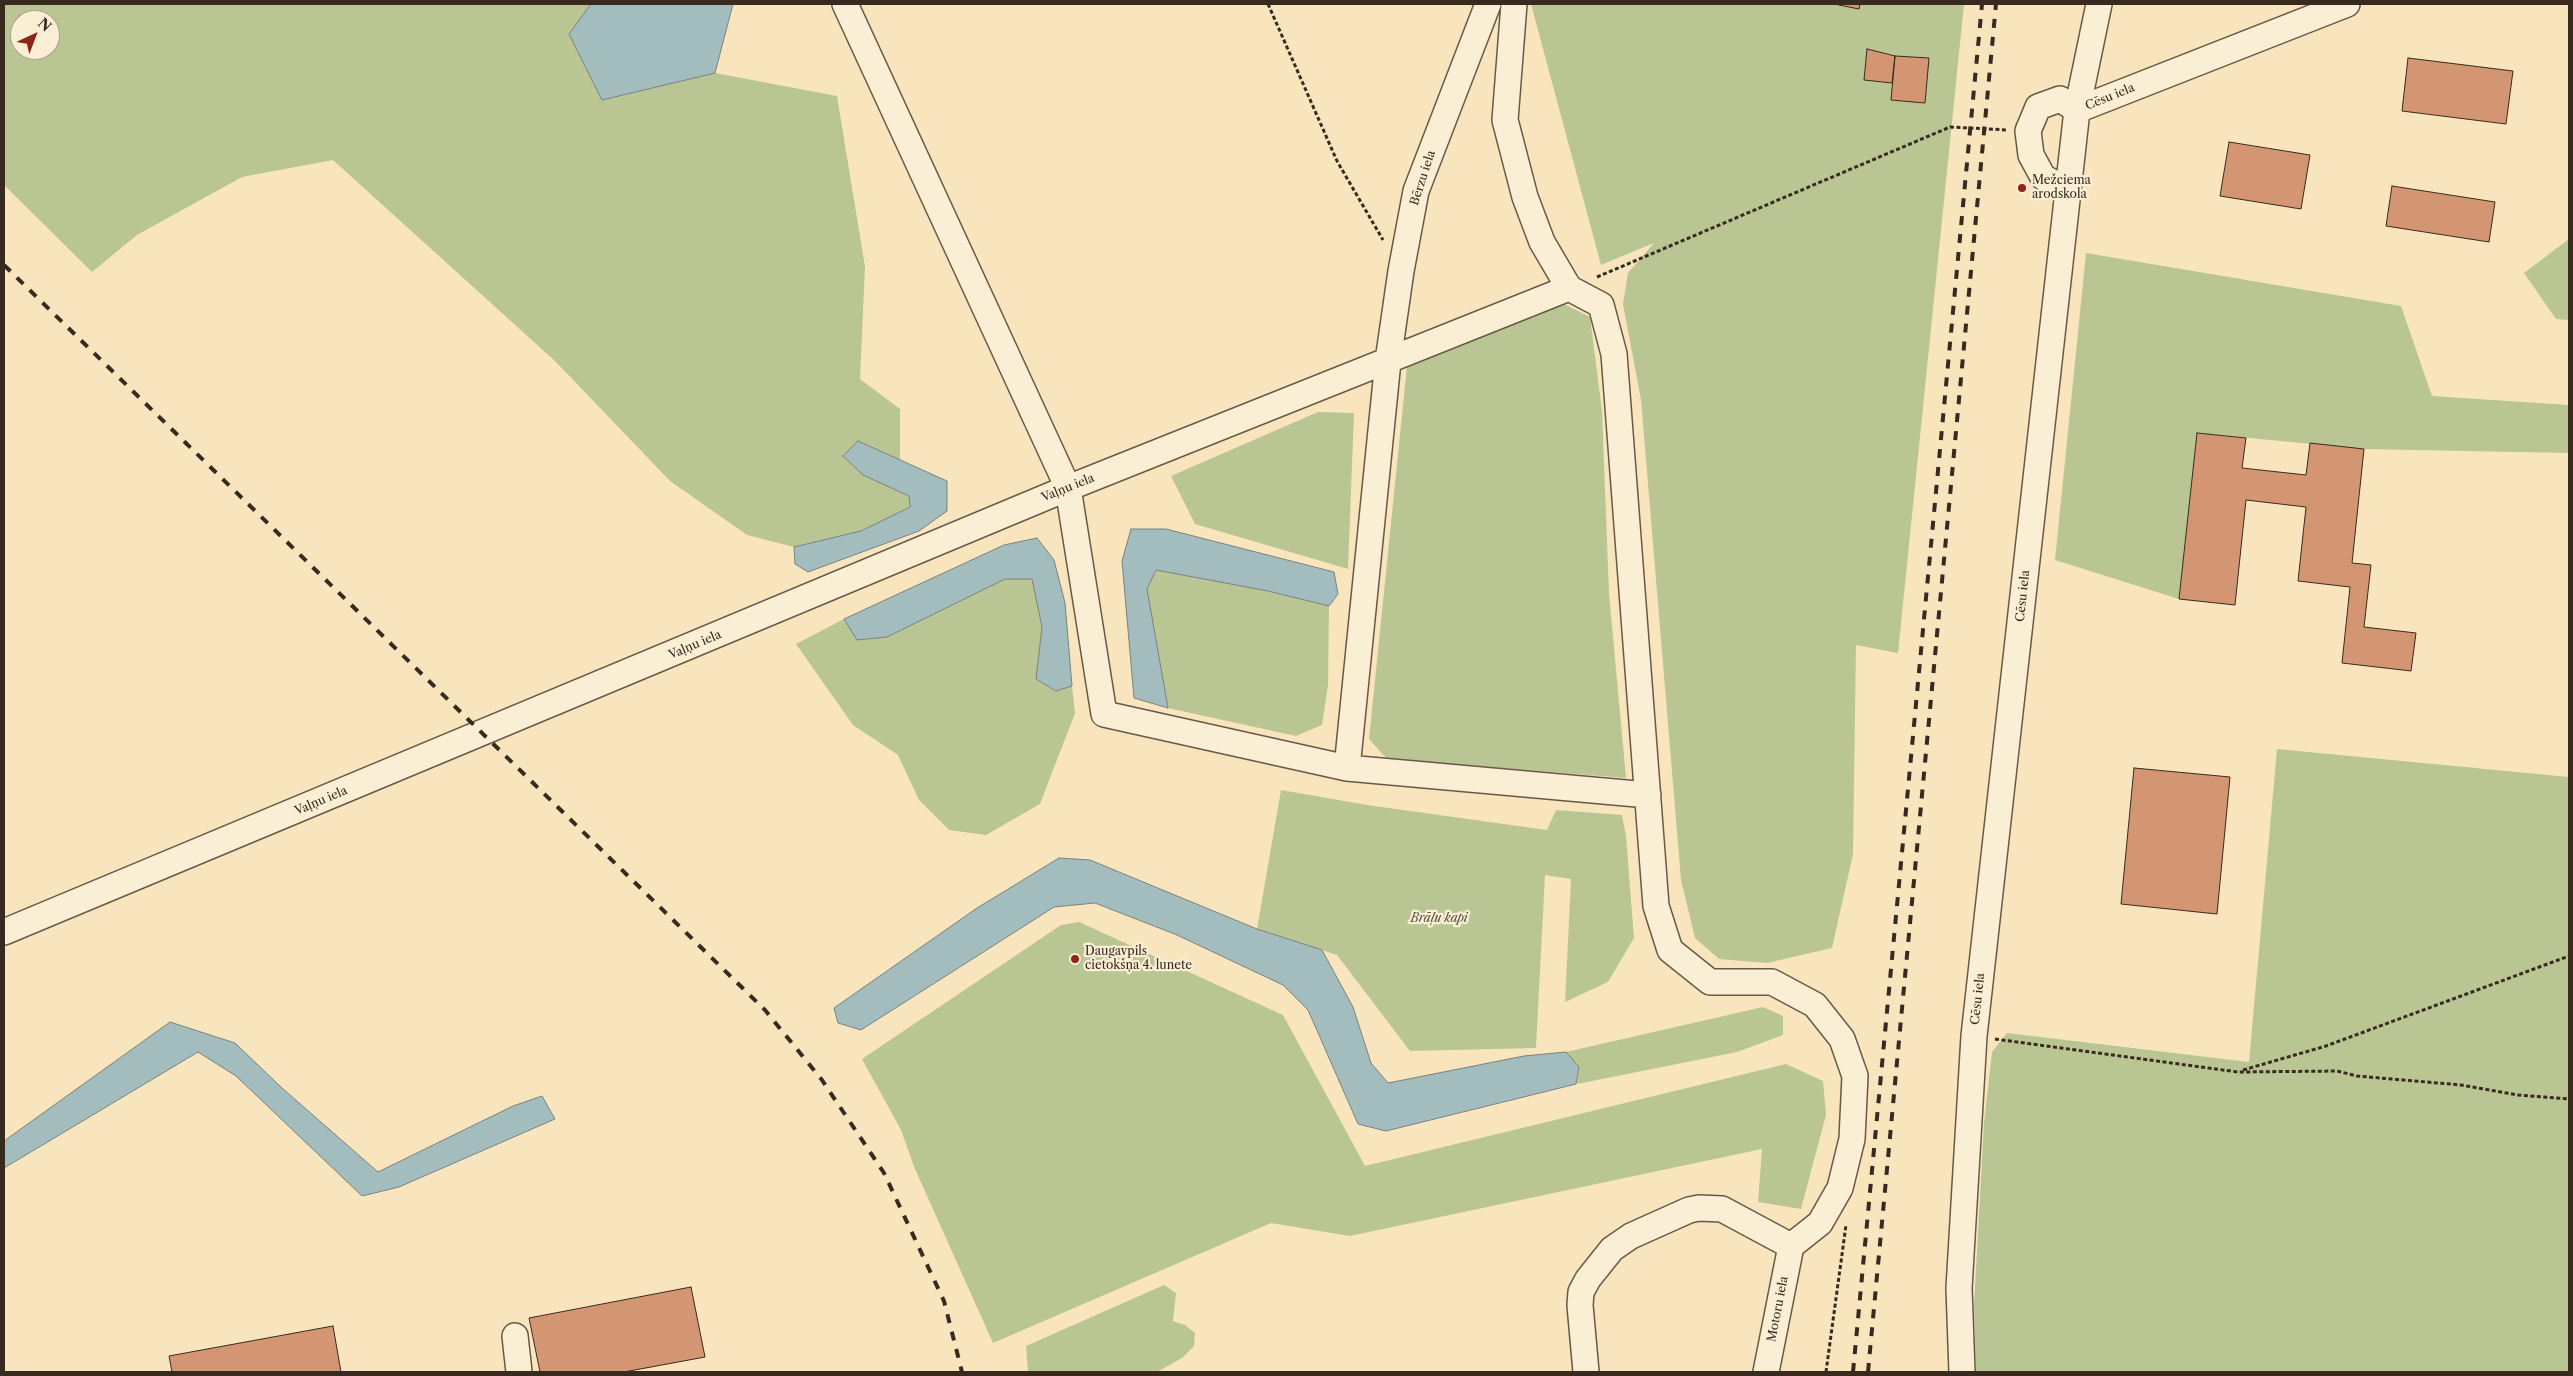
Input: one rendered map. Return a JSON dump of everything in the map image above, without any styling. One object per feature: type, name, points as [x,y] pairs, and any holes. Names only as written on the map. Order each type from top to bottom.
[{"type":"street","points":[[845,4],[1068,488],[1104,714],[1347,768],[1648,794]]},
{"type":"street","name":"Bērzu iela","points":[[1347,768],[1388,361],[1401,271],[1416,191],[1488,4]]},
{"type":"street","points":[[1514,4],[1505,120],[1525,197],[1539,233],[1569,288],[1601,305],[1614,354],[1656,906],[1670,950],[1710,982],[1772,982],[1815,1005],[1842,1039],[1855,1076],[1852,1139],[1840,1188],[1820,1223],[1791,1246],[1722,1209],[1706,1208],[1689,1210],[1631,1236],[1612,1249],[1588,1279],[1582,1292],[1580,1305],[1586,1372]]},
{"type":"street","points":[[2068,191],[2043,178],[2031,154],[2028,131],[2038,106],[2060,99],[2077,110],[2099,4]]},
{"type":"street","name":"Cēsu iela","points":[[1962,1372],[1959,1288],[1974,1036],[2077,110],[2347,4]]},
{"type":"street","name":"Vaļņu iela","points":[[4,932],[1068,488],[1569,288]]},
{"type":"street","name":"Motoru iela","points":[[1766,1372],[1791,1246]]},
{"type":"street","points":[[515,1336],[519,1372]]},
{"type":"path","points":[[1268,4],[1337,160],[1401,271]]},
{"type":"path","points":[[1569,288],[1950,128],[2028,131]]},
{"type":"path","points":[[2238,1072],[2326,1046],[2569,956]]},
{"type":"path","points":[[1974,1036],[2238,1072],[2337,1071],[2358,1076],[2461,1085],[2518,1095],[2569,1099]]},
{"type":"green space","points":[[4,4],[591,4],[569,34],[602,100],[715,73],[837,96],[865,267],[860,379],[900,409],[900,460],[858,441],[863,475],[909,496],[910,507],[861,531],[794,547],[747,535],[670,481],[556,362],[333,160],[242,177],[137,235],[92,272],[4,185]]},
{"type":"green space","points":[[1531,4],[1964,4],[1898,653],[1856,645],[1853,854],[1832,948],[1767,963],[1719,959],[1695,938],[1681,880],[1641,400],[1623,304],[1628,273],[1654,243],[1601,265]]},
{"type":"green space","points":[[2569,239],[2569,320],[2556,319],[2524,273]]},
{"type":"green space","points":[[2086,253],[2401,306],[2432,396],[2569,405],[2569,453],[2364,449],[2197,433],[2179,599],[2055,560]]},
{"type":"green space","points":[[1556,300],[1590,317],[1602,411],[1609,593],[1626,778],[1387,759],[1369,739],[1407,366]]},
{"type":"green space","points":[[1318,412],[1354,413],[1348,569],[1195,524],[1171,476]]},
{"type":"green space","points":[[1156,570],[1268,591],[1329,606],[1328,685],[1322,725],[1296,736],[1168,708],[1147,589]]},
{"type":"green space","points":[[1005,579],[1032,579],[1042,627],[1036,679],[1056,691],[1072,686],[1075,713],[1040,804],[986,835],[949,830],[919,800],[898,755],[853,725],[796,644],[844,619],[857,640],[887,637]]},
{"type":"green space","points":[[2277,749],[2569,777],[2569,1372],[1976,1372],[1974,1305],[1984,1123],[1992,1052],[2007,1033],[2249,1062]]},
{"type":"green space","name":"Brāļu kapi","points":[[1281,790],[1367,805],[1547,830],[1556,810],[1622,815],[1626,836],[1634,938],[1608,982],[1565,1002],[1571,879],[1545,875],[1536,1048],[1410,1051],[1337,955],[1257,929]]},
{"type":"green space","points":[[1079,922],[1283,1015],[1365,1166],[1786,1064],[1823,1081],[1826,1115],[1801,1209],[1758,1202],[1762,1149],[1350,1236],[1271,1223],[993,1343],[915,1169],[901,1130],[862,1059],[1061,925]]},
{"type":"green space","points":[[1763,1007],[1783,1016],[1783,1035],[1737,1052],[1577,1084],[1579,1067],[1566,1052]]},
{"type":"green space","points":[[1164,1285],[1176,1293],[1173,1321],[1185,1325],[1195,1333],[1194,1346],[1182,1358],[1157,1372],[1028,1372],[1026,1346]]},
{"type":"water","points":[[591,4],[733,4],[715,73],[602,100],[569,34]]},
{"type":"water","points":[[858,441],[947,481],[947,511],[919,531],[808,572],[795,564],[794,547],[861,531],[910,507],[909,496],[863,475],[843,456]]},
{"type":"water","points":[[1131,529],[1166,529],[1334,572],[1338,594],[1329,606],[1268,591],[1156,570],[1147,589],[1168,708],[1134,698],[1122,561]]},
{"type":"water","points":[[1037,538],[1054,560],[1065,603],[1072,686],[1056,691],[1036,679],[1042,627],[1032,579],[1005,579],[887,637],[857,640],[844,619],[1004,545]]},
{"type":"water","points":[[1059,858],[1090,860],[1257,929],[1322,950],[1353,1007],[1371,1063],[1388,1083],[1524,1056],[1566,1052],[1579,1067],[1576,1084],[1386,1131],[1358,1124],[1308,1010],[1283,985],[1177,935],[1095,903],[1054,907],[861,1030],[838,1023],[834,1008],[977,908]]},
{"type":"water","points":[[170,1022],[235,1043],[282,1088],[378,1172],[513,1106],[542,1096],[555,1119],[399,1187],[362,1196],[236,1076],[198,1052],[4,1168],[4,1141]]},
{"type":"building","points":[[1834,4],[1860,4],[1859,9]]},
{"type":"building","points":[[1867,49],[1895,56],[1892,83],[1864,80]]},
{"type":"building","points":[[1895,56],[1929,58],[1925,103],[1891,100]]},
{"type":"building","points":[[2408,58],[2513,71],[2506,124],[2402,111]]},
{"type":"building","points":[[2229,142],[2310,155],[2301,209],[2220,196]]},
{"type":"building","points":[[2392,186],[2495,202],[2489,242],[2386,226]]},
{"type":"building","points":[[2197,433],[2246,438],[2242,468],[2306,475],[2310,443],[2364,449],[2352,563],[2371,565],[2364,627],[2416,633],[2411,671],[2342,663],[2350,587],[2298,581],[2306,507],[2246,500],[2235,605],[2179,599]]},
{"type":"building","points":[[2134,768],[2230,777],[2217,914],[2121,904]]},
{"type":"building","points":[[691,1287],[705,1357],[624,1372],[540,1372],[529,1318]]},
{"type":"building","points":[[333,1326],[341,1372],[172,1372],[169,1356]]},
{"type":"railway","points":[[1853,1372],[1982,4]]},
{"type":"railway","points":[[1868,1372],[1996,4]]},
{"type":"railway","points":[[4,265],[765,1010],[822,1080],[884,1173],[944,1301],[962,1372]]},
{"type":"place","name":"Mežciema arodskola","points":[[2022,188]]},
{"type":"place","name":"Daugavpils cietokšņa 4. lunete","points":[[1075,959]]}]
